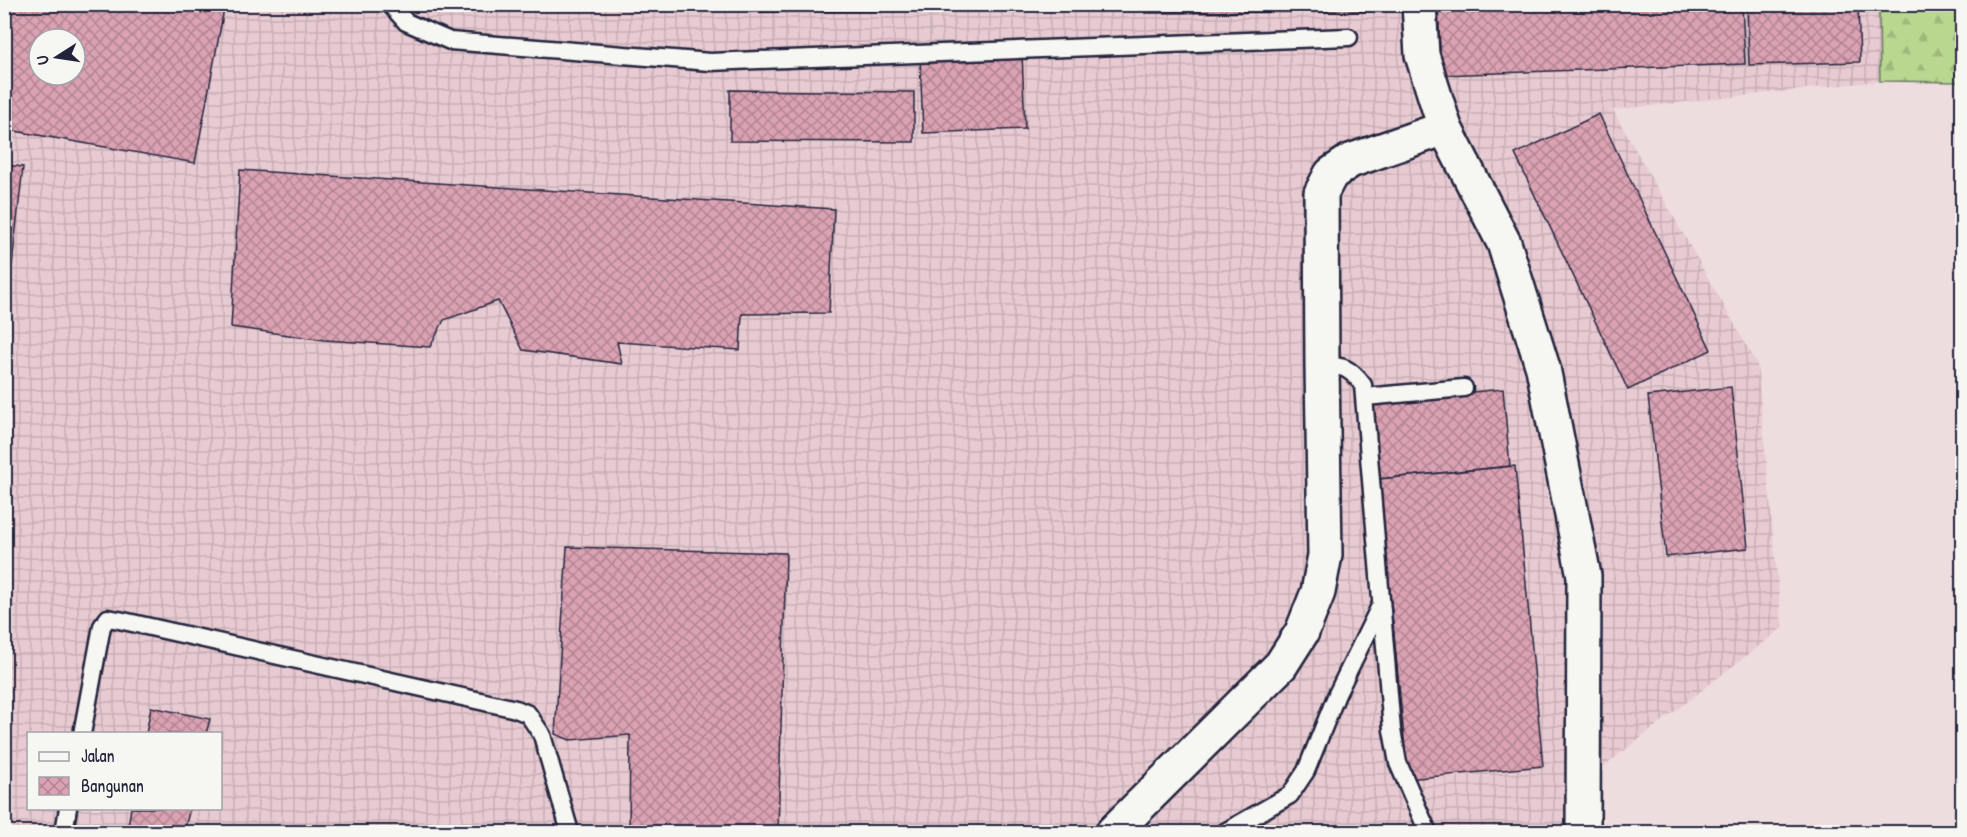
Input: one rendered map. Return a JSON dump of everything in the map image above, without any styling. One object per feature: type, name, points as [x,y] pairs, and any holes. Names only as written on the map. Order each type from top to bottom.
[{"type":"street","points":[[1419,4],[1422,55],[1445,128],[1504,243],[1543,368],[1580,553],[1584,576],[1583,832]]},
{"type":"street","points":[[1113,832],[1281,665],[1302,632],[1318,592],[1325,555],[1321,193],[1331,174],[1350,161],[1445,128]]},
{"type":"lane","points":[[390,4],[406,22],[450,41],[710,62],[1349,37]]},
{"type":"lane","points":[[1322,366],[1338,366],[1354,372],[1363,385],[1392,730],[1398,764],[1428,832]]},
{"type":"lane","points":[[1365,397],[1464,388]]},
{"type":"lane","points":[[1225,832],[1290,795],[1306,771],[1336,694],[1382,603]]},
{"type":"lane","points":[[82,732],[102,626],[108,618],[119,620],[516,709],[528,714],[542,735],[570,832]]},
{"type":"lane","points":[[64,832],[68,810]]},
{"type":"shaded area","points":[[5,5],[1879,5],[1880,81],[1613,110],[1757,364],[1782,628],[1589,778],[1585,832],[5,832]]},
{"type":"green space","points":[[1879,5],[1962,5],[1962,82],[1880,81]]},
{"type":"building","points":[[4,4],[225,4],[195,163],[4,129]]},
{"type":"building","points":[[760,4],[1028,4],[1028,9],[760,12]]},
{"type":"building","points":[[1145,4],[1405,4],[1405,11],[1145,13]]},
{"type":"building","points":[[1438,4],[1742,4],[1745,64],[1441,75]]},
{"type":"building","points":[[1747,4],[1858,4],[1860,62],[1749,65]]},
{"type":"building","points":[[1022,52],[1025,129],[923,133],[920,56]]},
{"type":"building","points":[[730,90],[914,92],[914,142],[730,141]]},
{"type":"building","points":[[1599,114],[1711,350],[1628,390],[1515,154]]},
{"type":"building","points":[[4,165],[23,167],[12,265],[4,264]]},
{"type":"building","points":[[240,170],[834,209],[829,313],[742,314],[740,350],[617,342],[622,364],[523,350],[498,301],[444,320],[430,347],[324,340],[231,327]]},
{"type":"building","points":[[1731,387],[1748,548],[1666,557],[1648,396]]},
{"type":"building","points":[[1503,389],[1510,466],[1379,479],[1372,402]]},
{"type":"building","points":[[1515,466],[1543,766],[1408,779],[1379,479]]},
{"type":"building","points":[[567,547],[786,553],[778,832],[629,832],[630,735],[570,740],[555,734]]},
{"type":"building","points":[[151,707],[210,719],[207,732],[146,732]]},
{"type":"building","points":[[131,810],[190,810],[184,832],[127,832]]}]
